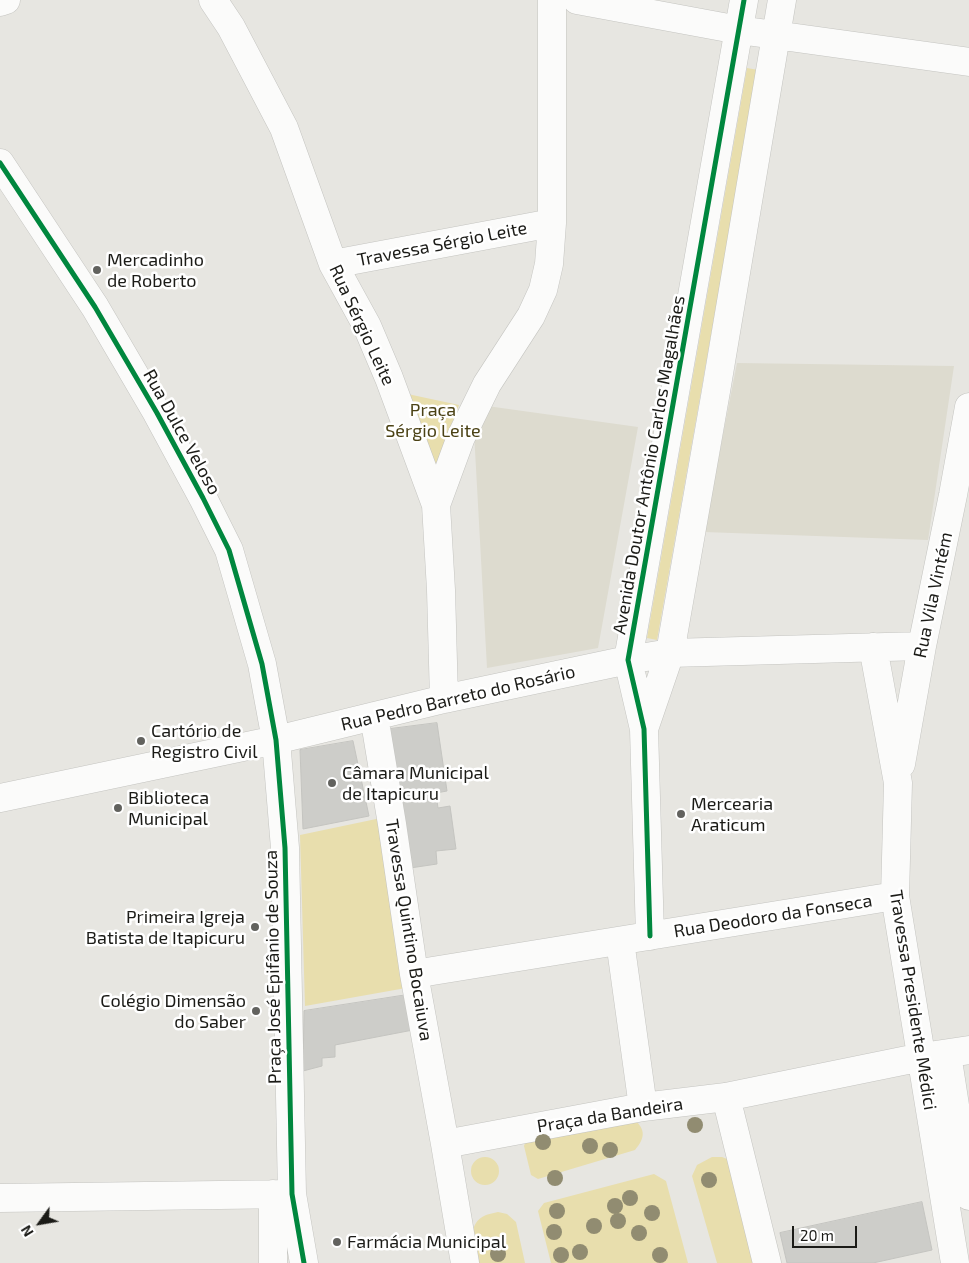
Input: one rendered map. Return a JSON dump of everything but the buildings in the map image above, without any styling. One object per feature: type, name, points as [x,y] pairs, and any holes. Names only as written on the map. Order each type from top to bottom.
[{"type":"street","points":[[0,2],[6,0]]},
{"type":"street","name":"Rua Sérgio Leite","points":[[213,0],[231,27],[284,128],[333,264],[367,326],[389,378],[436,505],[444,699]]},
{"type":"street","points":[[436,505],[461,437],[487,384],[531,316],[543,290],[549,264],[552,223],[552,0]]},
{"type":"street","points":[[577,0],[776,36],[969,62]]},
{"type":"street","name":"Avenida Doutor Antônio Carlos Magalhães","points":[[650,936],[644,729],[628,660],[744,0]]},
{"type":"street","name":"Avenida Doutor Antônio Carlos Magalhães","points":[[644,729],[670,653],[782,0]]},
{"type":"street","name":"Rua Dulce Veloso","points":[[0,163],[94,308],[153,405],[229,550],[262,664],[276,740]]},
{"type":"street","name":"Travessa Sérgio Leite","points":[[333,264],[552,223]]},
{"type":"street","name":"Rua Vila Vintém","points":[[898,783],[922,646],[954,495],[969,407]]},
{"type":"street","name":"Rua Pedro Barreto do Rosário","points":[[0,798],[276,740],[444,699],[628,660],[670,653],[922,646]]},
{"type":"street","name":"Travessa Presidente Médici","points":[[873,647],[898,783],[895,896],[946,1054],[969,1196]]},
{"type":"street","name":"Travessa Quintino Bocaiuva","points":[[374,716],[414,974],[445,1144]]},
{"type":"street","name":"Praça José Epifânio de Souza","points":[[276,740],[285,848],[283,1194]]},
{"type":"street","name":"Rua Deodoro da Fonseca","points":[[414,974],[895,896]]},
{"type":"street","points":[[620,941],[643,1107]]},
{"type":"street","name":"Travessa Presidente Médici","points":[[946,1054],[960,1260]]},
{"type":"street","name":"Praça da Bandeira","points":[[445,1144],[643,1107],[726,1098],[946,1054]]},
{"type":"street","points":[[726,1098],[767,1263]]},
{"type":"street","points":[[445,1144],[464,1263]]},
{"type":"street","points":[[0,1198],[283,1194]]},
{"type":"street","points":[[273,1263],[283,1194]]},
{"type":"street","points":[[283,1194],[304,1263]]},
{"type":"shaded area","points":[[737,363],[954,366],[928,540],[704,532]]},
{"type":"shaded area","points":[[487,406],[638,427],[598,648],[487,668],[474,432]]},
{"type":"green space","points":[[747,68],[758,70],[657,640],[647,638]]},
{"type":"green space","name":"Praça Sérgio Leite","points":[[403,393],[459,405],[432,477]]},
{"type":"green space","points":[[381,818],[406,988],[305,1006],[300,835]]},
{"type":"green space","points":[[634,1119],[641,1127],[643,1134],[641,1142],[635,1150],[538,1179],[531,1175],[524,1146],[526,1140]]},
{"type":"green space","points":[[485,1157],[495,1161],[499,1171],[495,1181],[485,1185],[475,1181],[471,1171],[475,1161]]},
{"type":"green space","points":[[712,1157],[722,1157],[732,1161],[758,1263],[717,1263],[692,1176],[697,1165]]},
{"type":"green space","points":[[654,1174],[666,1181],[688,1263],[551,1263],[538,1211],[544,1203]]},
{"type":"green space","points":[[498,1212],[507,1214],[516,1222],[525,1263],[475,1263],[472,1243],[473,1229],[480,1219],[486,1215]]},
{"type":"cycle path","points":[[650,936],[644,729],[628,660],[744,0]]},
{"type":"cycle path","points":[[0,163],[95,307],[157,413],[203,498],[229,550],[262,664],[276,740],[285,848],[292,1194],[304,1263]]},
{"type":"place","name":"Mercadinho de Roberto","points":[[97,270]]},
{"type":"place","name":"Cartório de Registro Civil","points":[[141,741]]},
{"type":"place","name":"Câmara Municipal de Itapicuru","points":[[332,783]]},
{"type":"place","name":"Biblioteca Municipal","points":[[118,808]]},
{"type":"place","name":"Mercearia Araticum","points":[[681,814]]},
{"type":"place","name":"Primeira Igreja Batista de Itapicuru","points":[[255,927]]},
{"type":"place","name":"Colégio Dimensão do Saber","points":[[256,1011]]},
{"type":"place","name":"Farmácia Municipal","points":[[337,1242]]}]
